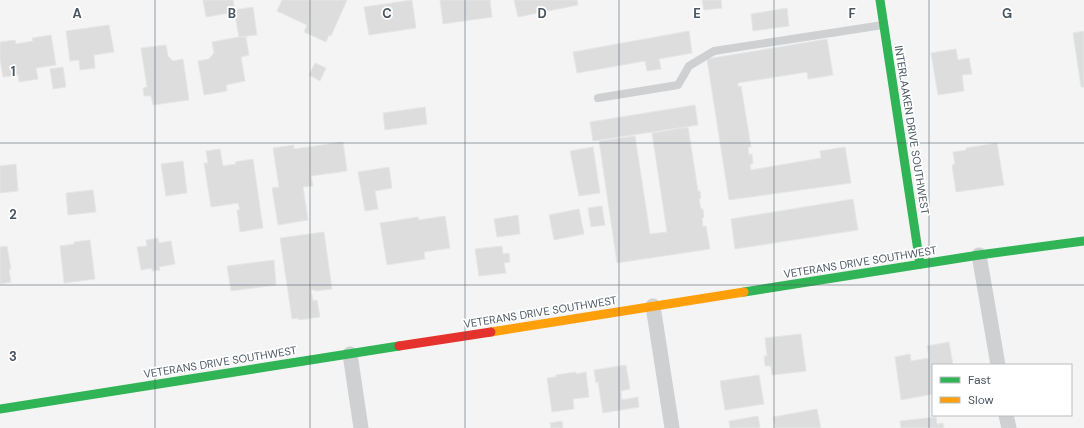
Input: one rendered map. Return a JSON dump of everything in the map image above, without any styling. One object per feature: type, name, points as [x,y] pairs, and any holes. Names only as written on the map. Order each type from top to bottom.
[{"type":"street","name":"INTERLAAKEN DRIVE SOUTHWEST","points":[[880,0],[920,264]]},
{"type":"street","name":"VETERANS DRIVE SOUTHWEST","points":[[0,409],[920,264],[1084,241]]},
{"type":"street","points":[[979,255],[998,364]]},
{"type":"street","points":[[653,306],[672,428]]},
{"type":"street","points":[[350,354],[361,428]]},
{"type":"street","points":[[1006,416],[1009,428]]},
{"type":"lane","points":[[598,98],[678,85],[689,66],[714,51],[884,25]]},
{"type":"building","points":[[203,0],[233,0],[235,12],[206,17]]},
{"type":"building","points":[[282,0],[347,0],[331,36],[329,35],[326,42],[304,32],[307,25],[277,11]]},
{"type":"building","points":[[412,0],[416,28],[369,35],[364,7]]},
{"type":"building","points":[[440,0],[490,0],[492,17],[443,24]]},
{"type":"building","points":[[514,0],[577,0],[578,5],[518,17]]},
{"type":"building","points":[[702,0],[721,0],[722,8],[704,10]]},
{"type":"building","points":[[253,7],[257,35],[239,37],[234,10]]},
{"type":"building","points":[[787,8],[789,26],[753,31],[751,14]]},
{"type":"building","points":[[109,25],[114,52],[94,55],[95,68],[80,70],[79,60],[70,61],[66,31]]},
{"type":"building","points":[[689,31],[692,53],[659,59],[661,69],[647,71],[645,61],[577,73],[573,52]]},
{"type":"building","points":[[1084,31],[1084,87],[1081,87],[1073,33]]},
{"type":"building","points":[[51,35],[56,65],[36,68],[38,79],[19,82],[18,75],[3,77],[0,59],[0,42],[15,40],[16,44],[33,41],[32,38]]},
{"type":"building","points":[[246,37],[249,55],[241,57],[245,81],[226,85],[227,91],[204,95],[198,61],[209,59],[214,53],[212,42]]},
{"type":"building","points":[[827,39],[833,75],[808,79],[807,72],[738,83],[738,87],[741,86],[751,147],[748,147],[749,155],[752,154],[753,164],[750,164],[751,170],[821,158],[820,151],[845,147],[851,183],[729,200],[707,59]]},
{"type":"building","points":[[166,45],[168,56],[173,61],[183,59],[189,100],[153,105],[151,96],[144,96],[143,88],[147,87],[141,48]]},
{"type":"building","points":[[956,49],[958,60],[969,58],[972,74],[962,75],[964,91],[938,95],[931,53]]},
{"type":"building","points":[[315,63],[326,68],[320,81],[309,75]]},
{"type":"building","points":[[63,67],[66,87],[53,89],[50,69]]},
{"type":"building","points":[[695,105],[698,125],[593,141],[590,122]]},
{"type":"building","points":[[425,107],[427,124],[385,130],[383,113]]},
{"type":"building","points":[[688,127],[698,191],[700,191],[701,198],[699,199],[701,209],[703,209],[703,227],[706,226],[710,249],[617,263],[599,141],[635,136],[650,234],[667,232],[652,133]]},
{"type":"building","points":[[343,142],[347,171],[311,176],[313,186],[303,187],[308,220],[278,225],[272,188],[279,187],[273,148],[294,145],[294,149]]},
{"type":"building","points":[[997,143],[1004,185],[956,192],[952,165],[955,164],[953,152],[966,150],[966,148]]},
{"type":"building","points":[[593,147],[600,193],[579,196],[570,151]]},
{"type":"building","points":[[220,149],[223,166],[253,159],[263,228],[240,232],[237,210],[240,210],[238,203],[211,207],[204,163],[208,163],[206,151]]},
{"type":"building","points":[[183,161],[187,193],[166,196],[161,164]]},
{"type":"building","points":[[16,164],[18,191],[0,193],[0,166]]},
{"type":"building","points":[[389,167],[392,188],[375,191],[378,209],[365,211],[358,172]]},
{"type":"building","points":[[93,190],[96,212],[68,215],[66,193]]},
{"type":"building","points":[[853,199],[858,230],[735,249],[731,219]]},
{"type":"building","points":[[602,206],[605,225],[591,227],[588,208]]},
{"type":"building","points":[[579,209],[584,234],[554,240],[549,215]]},
{"type":"building","points":[[518,215],[520,234],[497,237],[494,219]]},
{"type":"building","points":[[445,216],[450,248],[424,252],[425,259],[387,265],[380,223],[418,217],[419,220]]},
{"type":"building","points":[[324,232],[332,289],[311,290],[313,301],[317,300],[320,317],[299,320],[298,318],[292,319],[280,238]]},
{"type":"building","points":[[158,238],[159,243],[171,241],[175,264],[159,267],[160,270],[152,271],[152,268],[141,270],[137,247],[147,246],[146,240]]},
{"type":"building","points":[[90,240],[95,279],[64,283],[60,246]]},
{"type":"building","points":[[7,246],[11,269],[9,270],[11,282],[0,284],[0,247]]},
{"type":"building","points":[[502,246],[503,254],[509,253],[510,262],[504,263],[506,273],[479,276],[475,249]]},
{"type":"building","points":[[274,260],[276,285],[231,291],[227,266]]},
{"type":"building","points":[[801,334],[806,371],[772,375],[771,366],[765,366],[764,356],[767,356],[765,338]]},
{"type":"building","points":[[949,342],[953,364],[932,364],[932,394],[901,400],[895,357],[910,354],[911,361],[929,358],[927,346]]},
{"type":"building","points":[[626,365],[630,389],[621,391],[622,400],[638,397],[639,407],[603,413],[598,382],[596,383],[594,370]]},
{"type":"building","points":[[576,372],[576,374],[586,372],[589,397],[573,399],[574,409],[552,412],[547,378]]},
{"type":"building","points":[[759,375],[764,404],[725,410],[720,381]]},
{"type":"building","points":[[817,409],[821,428],[775,428],[773,417]]},
{"type":"building","points":[[758,416],[760,428],[730,428],[729,421]]},
{"type":"building","points":[[936,417],[937,424],[943,423],[944,428],[901,428],[900,421]]},
{"type":"building","points":[[562,421],[563,428],[551,428],[550,423]]},
{"type":"traffic: fast","points":[[880,0],[920,264]]},
{"type":"traffic: fast","points":[[744,292],[979,255],[1084,241]]},
{"type":"traffic: fast","points":[[0,409],[399,346]]},
{"type":"traffic: slow","points":[[491,332],[744,292]]},
{"type":"traffic: jam","points":[[399,346],[491,332]]}]
